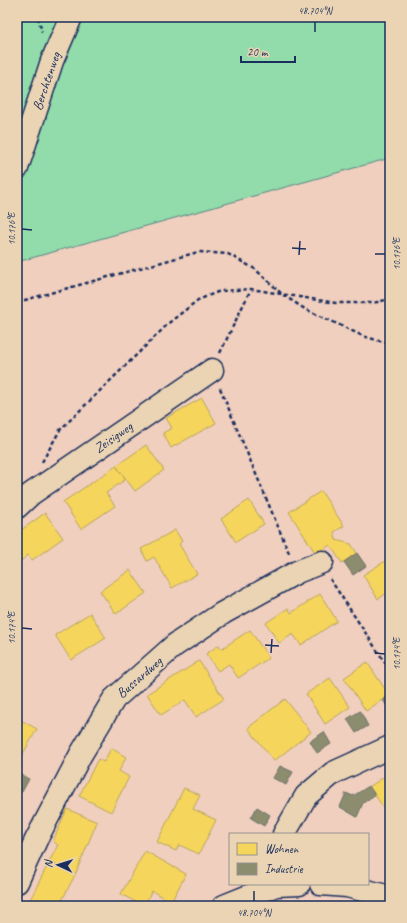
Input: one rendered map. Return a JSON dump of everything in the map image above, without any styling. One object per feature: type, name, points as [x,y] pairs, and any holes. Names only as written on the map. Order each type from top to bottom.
[{"type":"street","name":"Berchtenweg","points":[[17,168],[52,61],[71,17]]},
{"type":"street","name":"Zeisigweg","points":[[17,507],[31,494],[212,370]]},
{"type":"street","name":"Bussardweg","points":[[17,882],[36,840],[81,754],[114,699],[175,645],[223,613],[297,572],[326,572]]},
{"type":"street","points":[[285,833],[306,796],[333,773],[390,747]]},
{"type":"street","points":[[224,906],[276,885]]},
{"type":"street","points":[[334,885],[347,886],[390,897]]},
{"type":"path","points":[[17,300],[26,300],[198,252],[228,254],[254,269],[283,295],[304,309],[363,336],[390,344]]},
{"type":"path","points":[[251,289],[212,370],[297,572]]},
{"type":"path","points":[[40,464],[60,430],[170,322],[203,297],[220,291],[251,289],[336,303],[373,303],[390,300]]},
{"type":"path","points":[[326,572],[390,670]]},
{"type":"green space","points":[[17,17],[390,17],[390,158],[17,262]]},
{"type":"building: Wohnen","points":[[202,398],[216,423],[171,448],[163,433],[172,428],[166,418]]},
{"type":"building: Wohnen","points":[[146,445],[164,470],[135,491],[116,466]]},
{"type":"building: Wohnen","points":[[116,466],[126,479],[106,493],[115,506],[81,529],[63,502]]},
{"type":"building: Wohnen","points":[[321,491],[344,526],[334,532],[336,540],[351,544],[357,553],[342,563],[330,545],[316,554],[289,512]]},
{"type":"building: Wohnen","points":[[249,500],[264,524],[236,542],[221,519]]},
{"type":"building: Wohnen","points":[[45,513],[63,538],[32,560],[28,555],[17,564],[17,533]]},
{"type":"building: Wohnen","points":[[175,530],[182,541],[179,544],[197,574],[172,588],[154,557],[147,561],[141,549]]},
{"type":"building: Wohnen","points":[[390,558],[390,591],[378,599],[363,575]]},
{"type":"building: Wohnen","points":[[130,570],[146,593],[116,614],[100,591]]},
{"type":"building: Wohnen","points":[[320,594],[337,621],[301,645],[293,634],[279,643],[266,623],[288,608],[291,613]]},
{"type":"building: Wohnen","points":[[90,613],[106,638],[71,660],[55,635]]},
{"type":"building: Wohnen","points":[[250,630],[269,658],[238,678],[229,664],[218,671],[206,654],[219,645],[221,649]]},
{"type":"building: Wohnen","points":[[199,661],[224,699],[196,717],[185,700],[161,715],[147,694]]},
{"type":"building: Wohnen","points":[[367,662],[389,695],[366,711],[344,678]]},
{"type":"building: Wohnen","points":[[330,678],[350,707],[325,724],[306,694]]},
{"type":"building: Wohnen","points":[[285,699],[311,732],[274,761],[248,728]]},
{"type":"building: Wohnen","points":[[17,718],[37,729],[19,761],[17,759]]},
{"type":"building: Wohnen","points":[[111,748],[126,757],[119,771],[129,777],[111,812],[79,796],[98,759],[104,762]]},
{"type":"building: Wohnen","points":[[390,773],[390,816],[369,787]]},
{"type":"building: Wohnen","points":[[184,788],[200,795],[193,809],[216,820],[199,854],[179,845],[176,851],[157,842]]},
{"type":"building: Wohnen","points":[[67,809],[97,822],[75,875],[49,862],[58,845],[53,841]]},
{"type":"building: Wohnen","points":[[145,851],[186,874],[171,902],[152,891],[143,906],[121,894]]},
{"type":"building: Wohnen","points":[[49,862],[75,875],[59,906],[27,906]]},
{"type":"building: Industrie","points":[[357,553],[366,566],[353,575],[344,562]]},
{"type":"building: Industrie","points":[[390,695],[390,711],[383,700]]},
{"type":"building: Industrie","points":[[360,711],[368,726],[356,733],[347,719]]},
{"type":"building: Industrie","points":[[324,732],[331,744],[317,753],[310,741]]},
{"type":"building: Industrie","points":[[280,766],[293,772],[286,785],[273,778]]},
{"type":"building: Industrie","points":[[17,773],[29,779],[22,792],[17,790]]},
{"type":"building: Industrie","points":[[369,786],[375,795],[363,803],[357,817],[340,807],[346,793],[353,796]]},
{"type":"building: Industrie","points":[[257,807],[270,815],[264,826],[251,818]]}]
